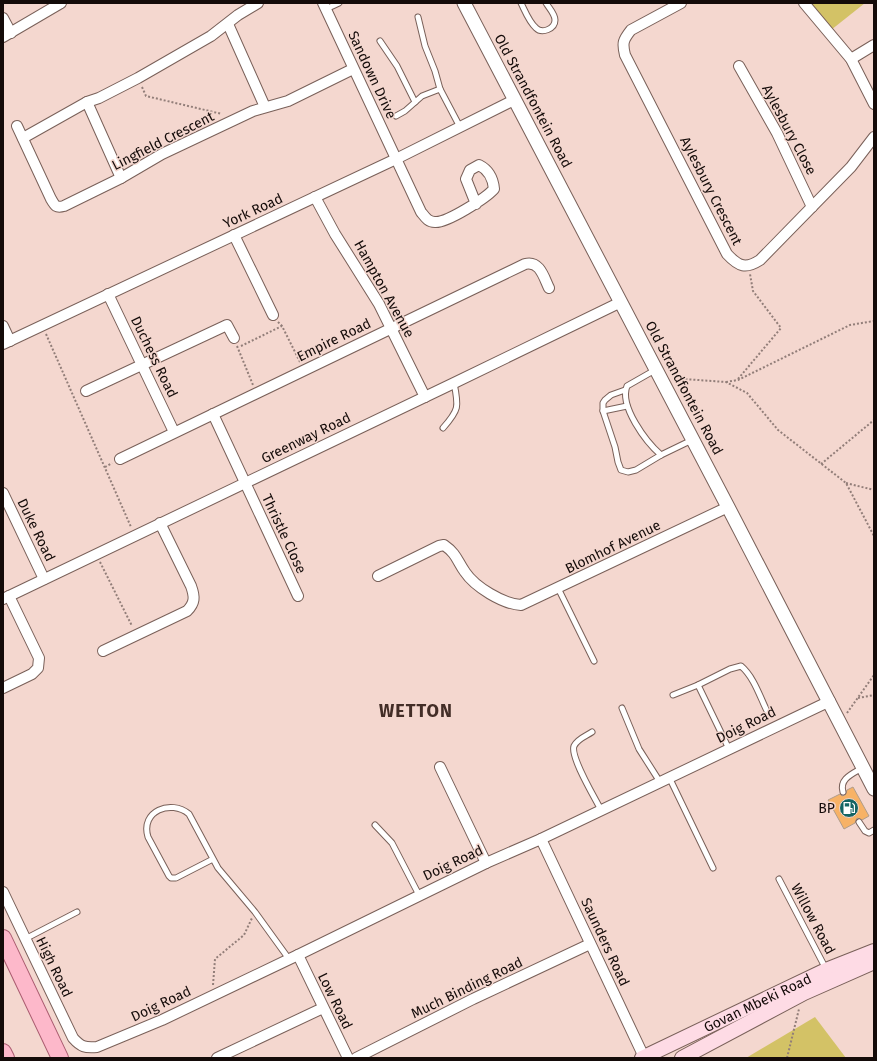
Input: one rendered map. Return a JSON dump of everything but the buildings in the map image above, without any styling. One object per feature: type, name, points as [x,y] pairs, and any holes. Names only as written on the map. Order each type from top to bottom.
[{"type":"main road","points":[[3,938],[60,1058]]},
{"type":"main road","name":"Govan Mbeki Road","points":[[643,1058],[826,970],[874,951]]},
{"type":"main road","name":"Govan Mbeki Road","points":[[682,1058],[804,993],[874,962]]},
{"type":"main road","points":[[3,1052],[6,1058]]},
{"type":"street","points":[[3,18],[7,35],[61,3]]},
{"type":"street","points":[[23,138],[87,102],[112,92],[138,78],[211,36],[238,15],[258,3]]},
{"type":"street","name":"Old Strandfontein Road","points":[[464,3],[621,302],[660,367],[693,440],[863,767],[872,781]]},
{"type":"street","name":"Aylesbury Crescent","points":[[681,3],[631,30],[625,37],[622,45],[728,254],[734,261],[741,265],[748,265]]},
{"type":"street","points":[[804,3],[851,59],[874,104]]},
{"type":"street","name":"Sandown Drive","points":[[324,6],[421,212],[427,220],[436,223],[476,204]]},
{"type":"street","points":[[228,24],[265,107]]},
{"type":"street","points":[[851,59],[874,45]]},
{"type":"street","name":"Aylesbury Close","points":[[738,66],[777,133],[812,207]]},
{"type":"street","name":"Lingfield Crescent","points":[[17,126],[51,199],[58,208],[121,178],[162,154],[238,118],[265,107],[276,106],[288,101],[353,69]]},
{"type":"street","name":"York Road","points":[[7,342],[396,159],[514,100]]},
{"type":"street","points":[[87,102],[121,178]]},
{"type":"street","points":[[748,265],[760,260],[851,167],[874,137]]},
{"type":"street","name":"Hampton Avenue","points":[[315,197],[335,234],[379,304],[425,397]]},
{"type":"street","points":[[234,235],[273,315]]},
{"type":"street","name":"Empire Road","points":[[120,459],[391,328],[530,263],[535,264],[538,267],[549,288]]},
{"type":"street","name":"Duchess Road","points":[[108,294],[174,432]]},
{"type":"street","name":"Greenway Road","points":[[6,598],[621,302]]},
{"type":"street","points":[[86,391],[227,325],[234,338]]},
{"type":"street","points":[[3,326],[7,342]]},
{"type":"street","name":"Thristle Close","points":[[213,414],[298,596]]},
{"type":"street","name":"Duke Road","points":[[3,493],[44,579]]},
{"type":"street","name":"Blomhof Avenue","points":[[378,576],[439,546],[444,545],[455,554],[464,571],[474,582],[485,590],[508,602],[516,605],[524,604],[728,507]]},
{"type":"street","points":[[103,651],[187,611],[192,606],[194,593],[160,524]]},
{"type":"street","points":[[3,688],[32,674],[38,668],[39,658],[6,598]]},
{"type":"street","name":"Doig Road","points":[[87,1048],[97,1047],[162,1020],[486,863],[541,839],[830,701]]},
{"type":"street","points":[[440,767],[486,863]]},
{"type":"street","name":"Saunders Road","points":[[541,839],[643,1058]]},
{"type":"street","name":"High Road","points":[[3,892],[73,1038],[82,1047],[87,1048]]},
{"type":"street","name":"Much Binding Road","points":[[356,1058],[472,999],[590,944]]},
{"type":"street","name":"Low Road","points":[[293,957],[323,1008],[348,1058]]},
{"type":"street","points":[[217,1058],[323,1008]]},
{"type":"lane","points":[[324,6],[339,3]]},
{"type":"lane","points":[[521,3],[535,28],[541,31],[552,27],[555,22],[554,17],[546,3]]},
{"type":"lane","points":[[418,17],[425,46],[440,89],[460,127]]},
{"type":"lane","points":[[380,41],[397,66],[414,102]]},
{"type":"lane","points":[[396,116],[405,111],[422,96],[440,89]]},
{"type":"lane","points":[[660,367],[627,386],[625,390],[611,395],[603,403],[603,411],[621,470],[628,472],[636,470],[661,455],[693,440]]},
{"type":"lane","points":[[442,428],[454,415],[457,408],[458,401],[454,383]]},
{"type":"lane","points":[[625,390],[627,406],[646,439],[661,455]]},
{"type":"lane","points":[[603,411],[627,406]]},
{"type":"lane","points":[[558,588],[594,662]]},
{"type":"lane","points":[[673,695],[698,685],[730,669],[741,666],[750,677],[767,712]]},
{"type":"lane","points":[[698,685],[729,749]]},
{"type":"lane","points":[[622,708],[639,749],[665,780],[713,868]]},
{"type":"lane","points":[[592,732],[578,740],[574,746],[574,754],[601,810]]},
{"type":"lane","points":[[843,792],[841,788],[844,781],[863,767]]},
{"type":"lane","points":[[213,860],[176,878],[171,878],[148,837],[147,832],[149,820],[157,811],[166,807],[176,808],[189,814],[218,868],[293,957]]},
{"type":"lane","points":[[859,822],[865,831],[869,833],[874,830]]},
{"type":"lane","points":[[375,825],[392,843],[419,895]]},
{"type":"lane","name":"Willow Road","points":[[778,879],[826,970]]},
{"type":"lane","points":[[25,939],[77,912]]},
{"type":"path","points":[[138,78],[146,96],[238,118]]},
{"type":"path","points":[[738,380],[781,328],[753,291],[748,265]]},
{"type":"path","points":[[660,367],[684,379],[726,382],[738,380],[850,326],[874,321]]},
{"type":"path","points":[[42,326],[136,535]]},
{"type":"path","points":[[238,347],[282,326],[304,370]]},
{"type":"path","points":[[234,338],[256,393]]},
{"type":"path","points":[[726,382],[747,393],[778,430],[846,483],[874,490]]},
{"type":"path","points":[[821,464],[874,420]]},
{"type":"path","points":[[846,483],[874,536]]},
{"type":"path","points":[[96,554],[136,635]]},
{"type":"path","points":[[846,714],[874,675]]},
{"type":"path","points":[[858,698],[874,695]]},
{"type":"path","points":[[212,995],[215,959],[244,935],[255,912]]},
{"type":"path","points":[[787,1058],[800,1004]]},
{"type":"shaded area","points":[[810,3],[865,3],[831,30]]},
{"type":"shaded area","points":[[815,1017],[846,1058],[746,1058]]},
{"type":"place","name":"BP","points":[[849,808]]},
{"type":"district","name":"WETTON","points":[[416,711]]}]
